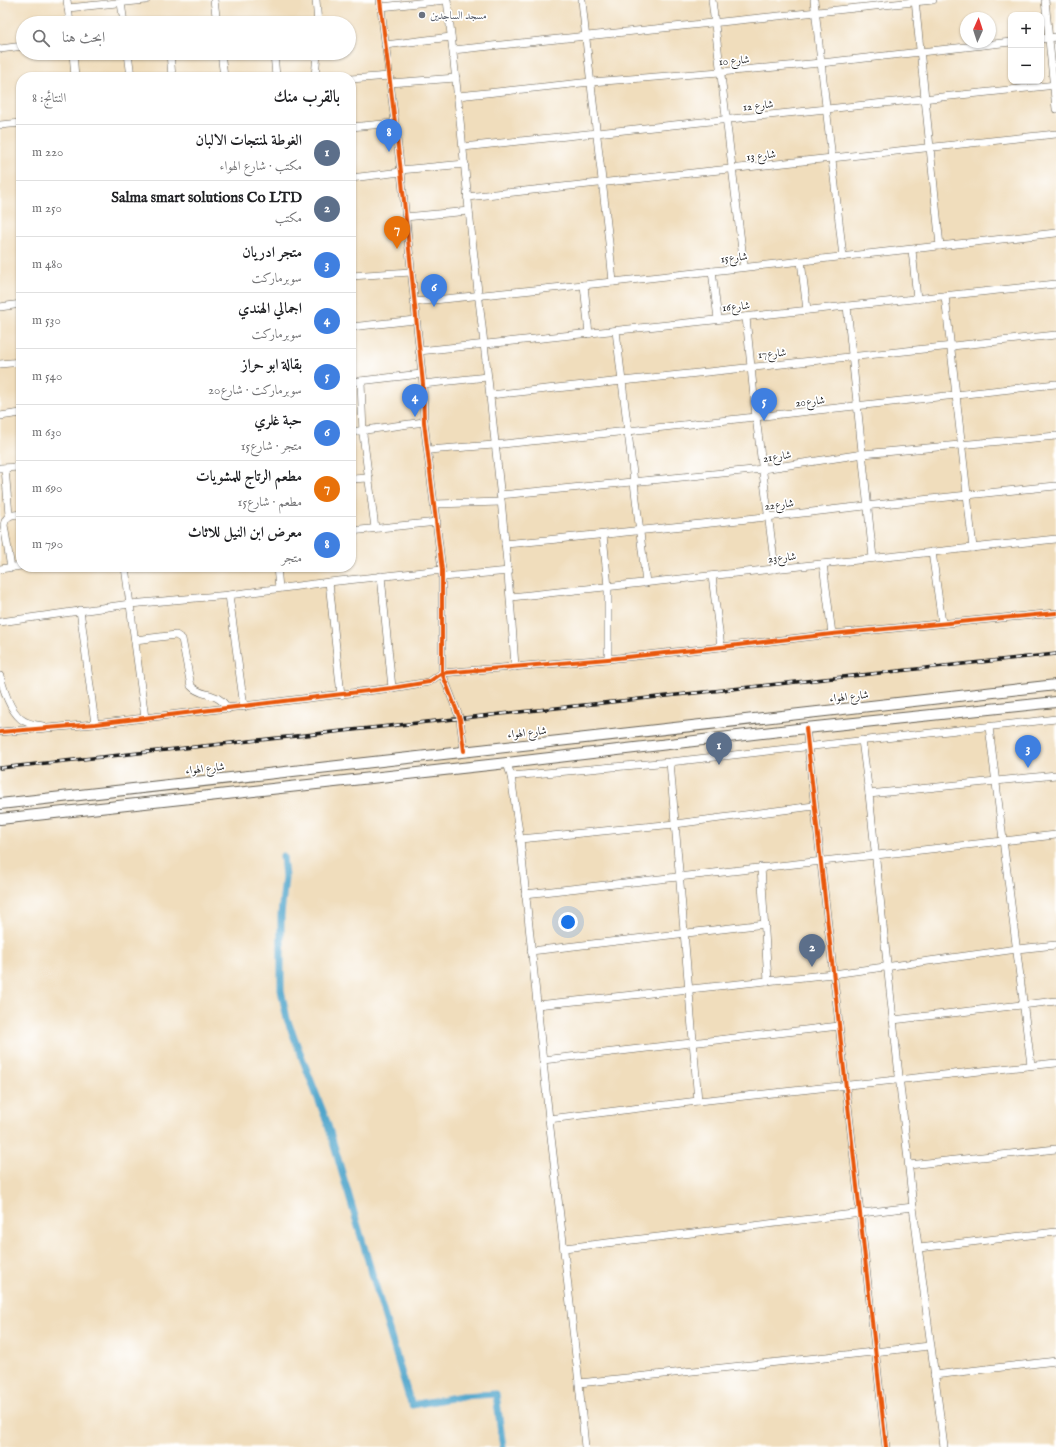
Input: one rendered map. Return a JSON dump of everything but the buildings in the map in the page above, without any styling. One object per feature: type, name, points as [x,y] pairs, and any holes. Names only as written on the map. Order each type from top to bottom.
[{"type":"highway","name":"شارع الهواء","points":[[0,804],[1056,685]]},
{"type":"highway","points":[[0,819],[507,763],[806,728],[1056,702]]},
{"type":"street","points":[[67,0],[69,16]]},
{"type":"street","points":[[68,8],[146,0]]},
{"type":"street","points":[[214,0],[216,16]]},
{"type":"street","points":[[316,0],[317,16]]},
{"type":"street","points":[[464,751],[460,718],[442,673],[443,574],[424,422],[416,320],[381,4],[446,0],[452,37],[467,197],[501,499],[511,597],[515,667]]},
{"type":"street","points":[[582,0],[598,133],[613,282]]},
{"type":"street","points":[[712,0],[744,267]]},
{"type":"street","points":[[814,0],[843,257]]},
{"type":"street","points":[[453,50],[934,0]]},
{"type":"street","points":[[1045,0],[1052,38],[1056,109]]},
{"type":"street","points":[[915,1],[940,246]]},
{"type":"street","points":[[121,3],[123,16]]},
{"type":"street","points":[[385,45],[452,37]]},
{"type":"street","name":"شارع 10","points":[[458,96],[591,82],[821,63],[1008,42]]},
{"type":"street","points":[[0,46],[16,46]]},
{"type":"street","points":[[74,60],[75,72]]},
{"type":"street","points":[[129,60],[130,72]]},
{"type":"street","points":[[171,60],[172,72]]},
{"type":"street","points":[[222,60],[223,72]]},
{"type":"street","points":[[275,60],[276,72]]},
{"type":"street","points":[[315,72],[316,60]]},
{"type":"street","points":[[356,79],[389,80],[456,78]]},
{"type":"street","name":"شارع 12","points":[[463,147],[1055,85]]},
{"type":"street","points":[[356,126],[394,122]]},
{"type":"street","points":[[0,125],[16,123]]},
{"type":"street","name":"شارع 13","points":[[467,197],[1056,134]]},
{"type":"street","points":[[356,177],[465,164]]},
{"type":"street","points":[[405,217],[469,211]]},
{"type":"street","name":"شارع15","points":[[414,302],[912,250],[1056,233]]},
{"type":"street","points":[[912,250],[917,299]]},
{"type":"street","points":[[801,261],[807,310]]},
{"type":"street","points":[[712,271],[718,319]]},
{"type":"street","points":[[356,276],[411,272]]},
{"type":"street","name":"شارع16","points":[[419,351],[1056,284]]},
{"type":"street","points":[[584,285],[589,334]]},
{"type":"street","points":[[945,296],[973,548]]},
{"type":"street","points":[[0,307],[16,305]]},
{"type":"street","points":[[846,306],[873,558]]},
{"type":"street","points":[[746,317],[756,417],[775,568]]},
{"type":"street","points":[[356,326],[416,320]]},
{"type":"street","points":[[616,331],[646,583]]},
{"type":"street","name":"شارع17","points":[[490,395],[1056,334]]},
{"type":"street","points":[[0,364],[16,362]]},
{"type":"street","points":[[356,382],[421,374]]},
{"type":"street","points":[[422,384],[488,377]]},
{"type":"street","points":[[361,381],[363,430],[375,528]]},
{"type":"street","name":"شارع20","points":[[428,450],[494,445],[858,407],[1056,384]]},
{"type":"street","points":[[0,416],[16,414]]},
{"type":"street","points":[[356,430],[424,422]]},
{"type":"street","name":"شارع21","points":[[435,504],[501,499],[634,482],[763,469],[863,454],[1056,436]]},
{"type":"street","points":[[9,515],[3,468],[16,467]]},
{"type":"street","points":[[356,479],[369,478]]},
{"type":"street","name":"شارع22","points":[[505,544],[603,535],[967,494],[1056,486]]},
{"type":"street","points":[[11,568],[4,526],[5,519],[9,515],[16,514]]},
{"type":"street","points":[[356,530],[437,522]]},
{"type":"street","points":[[603,535],[608,587],[608,659]]},
{"type":"street","name":"شارع23","points":[[511,597],[1056,539]]},
{"type":"street","points":[[932,552],[942,623]]},
{"type":"street","points":[[823,564],[832,634]]},
{"type":"street","points":[[0,569],[16,567]]},
{"type":"street","points":[[0,622],[80,610],[380,576],[508,571]]},
{"type":"street","points":[[126,572],[146,718]]},
{"type":"street","points":[[277,572],[279,588]]},
{"type":"street","points":[[380,576],[392,688]]},
{"type":"street","points":[[712,576],[721,648]]},
{"type":"street","points":[[329,582],[340,695]]},
{"type":"street","points":[[229,594],[244,707]]},
{"type":"street","points":[[80,610],[95,724]]},
{"type":"street","points":[[0,732],[95,724],[340,695],[429,682],[442,673],[721,648],[832,634],[1056,613]]},
{"type":"street","points":[[135,640],[176,635],[181,637],[191,686],[197,691],[220,699],[228,709]]},
{"type":"street","points":[[0,676],[10,704],[21,720],[30,724],[49,728]]},
{"type":"street","points":[[511,776],[670,762],[1056,719]]},
{"type":"street","points":[[989,726],[1031,1065]]},
{"type":"street","points":[[806,728],[886,1447]]},
{"type":"street","points":[[862,740],[913,1206],[944,1447]]},
{"type":"street","points":[[670,762],[698,1101]]},
{"type":"street","points":[[507,763],[511,776],[520,839],[585,1447]]},
{"type":"street","points":[[869,794],[1056,775]]},
{"type":"street","points":[[520,839],[675,824],[814,806]]},
{"type":"street","points":[[526,894],[1056,835]]},
{"type":"street","points":[[761,868],[768,981]]},
{"type":"street","points":[[531,951],[765,924]]},
{"type":"street","points":[[537,1005],[833,974],[1056,945]]},
{"type":"street","points":[[893,1020],[1056,1002]]},
{"type":"street","points":[[543,1060],[839,1026]]},
{"type":"street","points":[[549,1119],[698,1101],[1056,1063]]},
{"type":"street","points":[[909,1165],[1056,1149]]},
{"type":"street","points":[[564,1248],[913,1206]]},
{"type":"street","points":[[918,1248],[1056,1232]]},
{"type":"street","points":[[579,1383],[930,1346]]},
{"type":"street","points":[[934,1375],[1056,1361]]},
{"type":"waterway","points":[[283,856],[285,877],[281,915],[281,990],[287,1019],[327,1122],[409,1398],[412,1405],[462,1396],[496,1394],[503,1447]]},
{"type":"railway","points":[[0,768],[1056,654]]},
{"type":"cycle path","points":[[380,0],[401,172],[423,384],[424,422],[442,570],[442,673],[460,719],[464,751]]},
{"type":"cycle path","points":[[0,732],[95,724],[392,688],[429,682],[442,673],[608,659],[832,634],[1056,613]]},
{"type":"cycle path","points":[[806,728],[886,1447]]},
{"type":"place","name":"مسجد الساجدين","points":[[422,15]]},
{"type":"place","name":"معرض ابن النيل للاثاث","points":[[389,152]]},
{"type":"place","name":"مطعم الرتاج للمشويات","points":[[397,249]]},
{"type":"place","name":"حبة غلري","points":[[434,307]]},
{"type":"place","name":"اجمالي الهندي","points":[[415,417]]},
{"type":"place","name":"بقالة ابو حراز","points":[[764,421]]},
{"type":"place","name":"الغوطة لمنتجات الالبان","points":[[719,765]]},
{"type":"place","name":"متجر ادريان","points":[[1028,768]]},
{"type":"place","name":"Salma smart solutions Co LTD","points":[[812,967]]}]
